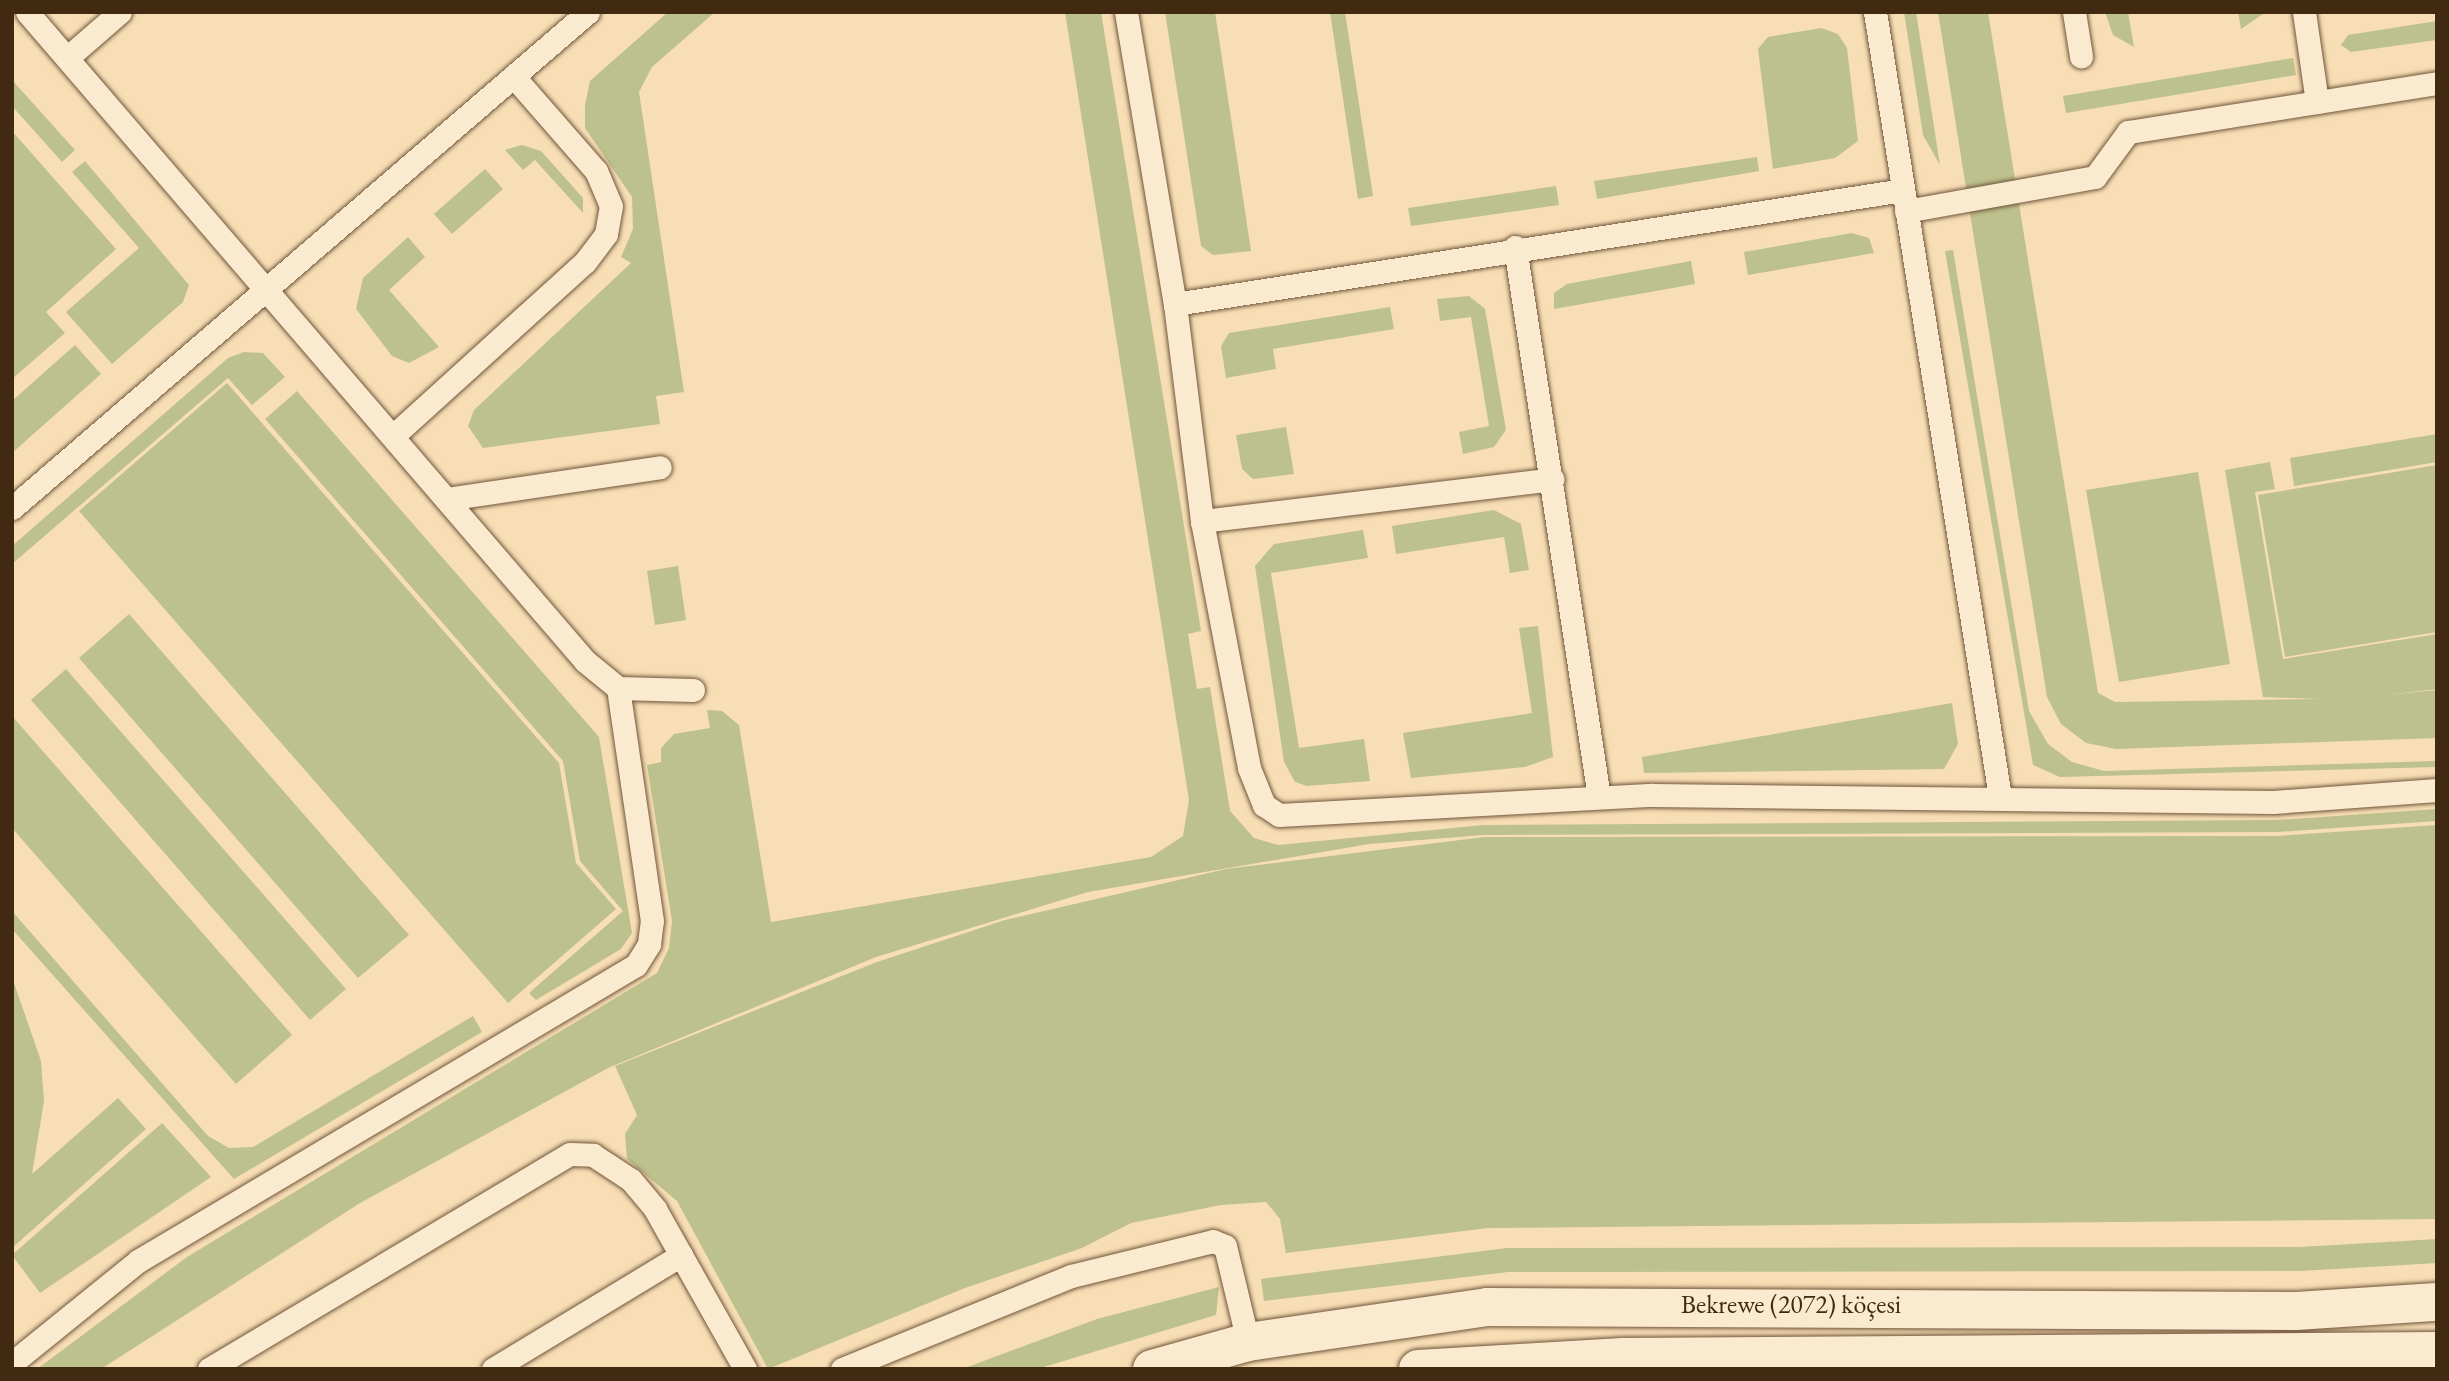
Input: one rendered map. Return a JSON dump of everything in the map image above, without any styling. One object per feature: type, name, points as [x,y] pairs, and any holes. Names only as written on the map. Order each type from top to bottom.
[{"type":"main road","name":"Bekrewe (2072) köçesi","points":[[1152,1369],[1248,1342],[1487,1307],[2296,1311],[2437,1302]]},
{"type":"main road","name":"Bekrewe (2072) köçesi","points":[[1418,1369],[1623,1356],[2437,1351]]},
{"type":"lane","points":[[27,12],[266,286],[584,661],[618,688],[692,690]]},
{"type":"lane","points":[[67,58],[120,12]]},
{"type":"lane","points":[[12,508],[266,286],[588,12]]},
{"type":"lane","points":[[1126,12],[1175,304],[1202,521],[1248,768],[1264,805],[1296,817],[1463,801],[1599,797],[2000,797],[2273,802],[2437,790]]},
{"type":"lane","points":[[1875,12],[2000,797]]},
{"type":"lane","points":[[2074,12],[2081,56]]},
{"type":"lane","points":[[2304,12],[2317,102]]},
{"type":"lane","points":[[393,436],[585,262],[606,234],[611,206],[596,171],[513,76]]},
{"type":"lane","points":[[1175,304],[1515,247],[2095,177],[2128,132],[2437,83]]},
{"type":"lane","points":[[1515,247],[1599,797]]},
{"type":"lane","points":[[447,499],[660,467]]},
{"type":"lane","points":[[1202,521],[1552,479]]},
{"type":"lane","points":[[12,1363],[150,1254],[636,965],[649,944],[652,921],[618,688]]},
{"type":"lane","points":[[209,1369],[570,1154],[593,1155],[631,1180],[681,1255],[745,1369]]},
{"type":"lane","points":[[842,1369],[1071,1276],[1213,1241],[1225,1246],[1248,1342]]},
{"type":"lane","points":[[494,1369],[681,1255]]},
{"type":"green space","points":[[668,12],[715,12],[652,67],[639,92],[684,392],[656,396],[660,424],[483,448],[468,426],[474,410],[631,263],[621,257],[633,229],[632,197],[585,128],[585,105],[590,81]]},
{"type":"green space","points":[[1065,12],[1101,12],[1201,631],[1188,634],[1197,689],[1210,687],[1230,811],[1254,838],[1278,845],[1484,825],[2277,820],[2437,809],[2437,821],[2277,832],[1484,835],[1369,844],[1088,892],[876,957],[608,1068],[360,1203],[101,1369],[37,1369],[187,1257],[657,973],[669,948],[672,921],[647,765],[661,762],[661,748],[674,734],[710,728],[707,710],[722,711],[739,725],[771,922],[1151,857],[1183,836],[1189,800]]},
{"type":"green space","points":[[1165,12],[1215,12],[1251,251],[1213,255],[1201,246]]},
{"type":"green space","points":[[1330,12],[1345,12],[1373,196],[1358,199]]},
{"type":"green space","points":[[1904,12],[1916,12],[1940,165],[1923,135]]},
{"type":"green space","points":[[1938,12],[1988,12],[2098,693],[2115,702],[2319,699],[2263,697],[2225,470],[2270,462],[2275,489],[2255,492],[2283,659],[2437,634],[2437,689],[2386,695],[2437,690],[2437,738],[2116,749],[2086,743],[2061,724],[2047,697]]},
{"type":"green space","points":[[2105,12],[2128,12],[2134,47],[2113,35]]},
{"type":"green space","points":[[2238,12],[2266,12],[2241,29]]},
{"type":"green space","points":[[2437,21],[2437,40],[2351,52],[2341,45],[2348,35]]},
{"type":"green space","points":[[1821,28],[1838,34],[1847,48],[1858,141],[1835,158],[1773,169],[1758,49],[1768,37]]},
{"type":"green space","points":[[2293,58],[2296,75],[2066,113],[2063,96]]},
{"type":"green space","points":[[12,80],[75,150],[62,162],[12,106]]},
{"type":"green space","points":[[12,131],[116,249],[46,312],[65,333],[12,379]]},
{"type":"green space","points":[[522,145],[541,151],[583,198],[583,213],[535,160],[523,170],[505,150]]},
{"type":"green space","points":[[1757,157],[1759,171],[1597,199],[1594,181]]},
{"type":"green space","points":[[85,161],[189,285],[183,302],[112,364],[66,312],[139,248],[72,172]]},
{"type":"green space","points":[[485,169],[503,189],[452,234],[434,214]]},
{"type":"green space","points":[[1556,186],[1559,205],[1411,226],[1408,208]]},
{"type":"green space","points":[[1852,233],[1869,238],[1874,253],[1748,275],[1744,252]]},
{"type":"green space","points":[[408,237],[425,257],[389,290],[439,347],[409,363],[392,356],[356,309],[363,278]]},
{"type":"green space","points":[[1953,250],[2029,711],[2048,744],[2072,762],[2104,771],[2437,761],[2437,767],[2060,777],[2033,765],[1945,251]]},
{"type":"green space","points":[[1691,261],[1695,284],[1554,309],[1554,293],[1567,284]]},
{"type":"green space","points":[[1469,296],[1485,309],[1506,430],[1494,447],[1463,454],[1459,432],[1489,426],[1471,317],[1440,321],[1437,299]]},
{"type":"green space","points":[[1390,307],[1394,329],[1273,349],[1276,369],[1226,378],[1221,346],[1229,333]]},
{"type":"green space","points":[[75,345],[101,374],[12,453],[12,401]]},
{"type":"green space","points":[[244,352],[263,353],[285,377],[252,405],[228,378],[12,564],[12,546],[228,358]]},
{"type":"green space","points":[[227,383],[559,763],[576,863],[616,909],[508,1003],[79,511]]},
{"type":"green space","points":[[297,391],[599,737],[632,933],[621,949],[536,1000],[529,993],[623,911],[580,861],[563,761],[265,419]]},
{"type":"green space","points":[[1286,427],[1294,474],[1253,479],[1242,469],[1236,435]]},
{"type":"green space","points":[[2437,434],[2437,462],[2294,486],[2290,458]]},
{"type":"green space","points":[[2437,465],[2437,632],[2285,657],[2258,495]]},
{"type":"green space","points":[[2198,472],[2230,664],[2119,682],[2086,490]]},
{"type":"green space","points":[[1494,510],[1521,524],[1529,570],[1510,573],[1504,537],[1396,554],[1392,526]]},
{"type":"green space","points":[[1363,530],[1368,558],[1271,573],[1299,748],[1364,739],[1370,781],[1307,786],[1295,782],[1284,762],[1255,566],[1274,544]]},
{"type":"green space","points":[[678,566],[686,620],[655,625],[647,571]]},
{"type":"green space","points":[[129,614],[409,935],[358,978],[79,658]]},
{"type":"green space","points":[[1538,626],[1553,757],[1525,767],[1411,778],[1403,733],[1532,713],[1519,628]]},
{"type":"green space","points":[[66,669],[346,989],[310,1020],[31,700]]},
{"type":"green space","points":[[1952,703],[1958,744],[1944,769],[1644,773],[1642,757]]},
{"type":"green space","points":[[12,716],[292,1035],[236,1084],[12,828]]},
{"type":"green space","points":[[2437,825],[2437,1219],[1488,1228],[1286,1253],[1280,1219],[1266,1202],[1221,1205],[1131,1223],[1082,1248],[965,1288],[768,1369],[677,1201],[627,1159],[625,1134],[637,1115],[615,1066],[877,962],[1005,920],[1226,869],[1484,837],[2276,836]]},
{"type":"green space","points":[[12,911],[208,1136],[229,1148],[253,1147],[473,1016],[482,1032],[234,1179],[12,929]]},
{"type":"green space","points":[[12,977],[41,1061],[44,1101],[32,1174],[118,1098],[146,1129],[12,1248]]},
{"type":"green space","points":[[162,1123],[211,1177],[40,1293],[12,1255]]},
{"type":"green space","points":[[2437,1239],[2437,1263],[2301,1271],[1508,1272],[1264,1301],[1261,1279],[1507,1248],[2300,1247]]},
{"type":"green space","points":[[1219,1287],[1216,1315],[1037,1369],[962,1369],[1097,1319]]}]
